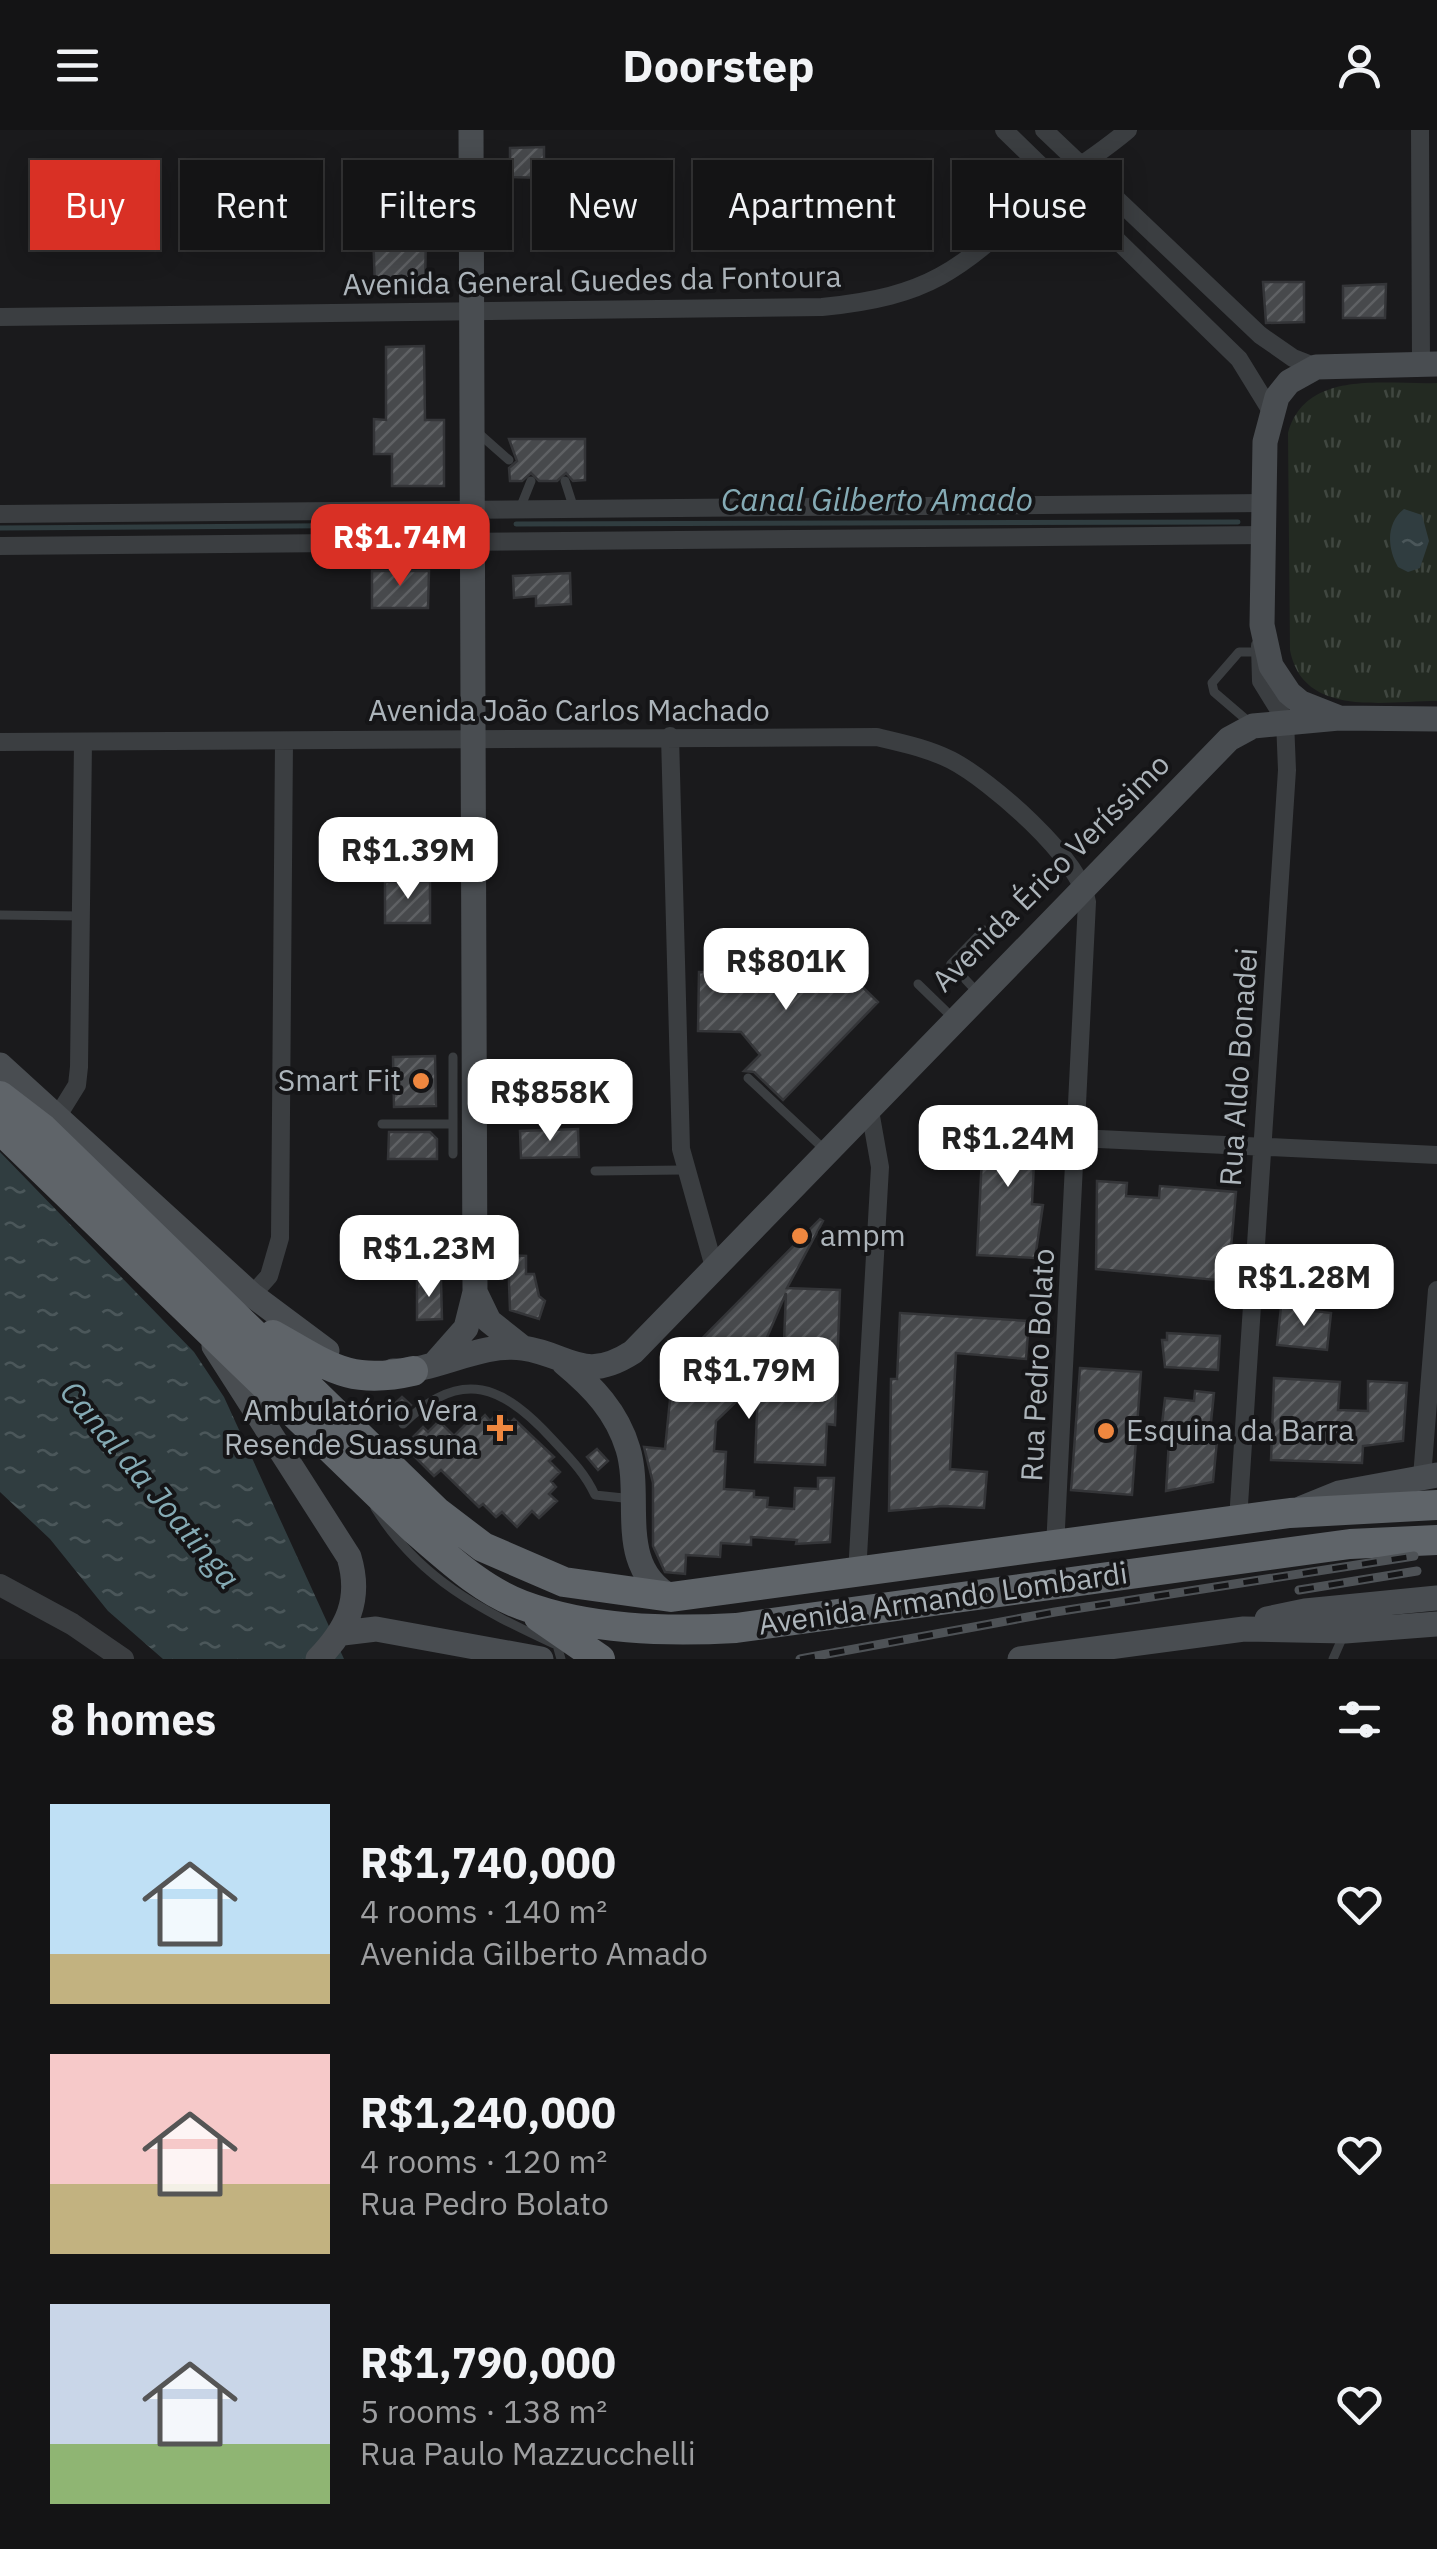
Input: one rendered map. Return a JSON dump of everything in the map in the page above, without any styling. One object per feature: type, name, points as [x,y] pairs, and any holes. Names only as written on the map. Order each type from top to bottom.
[{"type":"highway","points":[[0,1083],[51,1121],[244,1305],[350,1376],[380,1378],[425,1367]]},
{"type":"highway","points":[[0,1096],[51,1121]]},
{"type":"highway","name":"Avenida Armando Lombardi","points":[[0,1129],[460,1568],[520,1604],[572,1619],[639,1628],[736,1628],[1350,1544],[1437,1540]]},
{"type":"highway","name":"Avenida Armando Lombardi","points":[[244,1305],[437,1512],[483,1547],[564,1582],[670,1598],[1290,1513],[1437,1506]]},
{"type":"highway","points":[[520,1604],[597,1659]]},
{"type":"main road","points":[[425,1367],[466,1328],[476,1292],[464,1090],[476,542],[470,313],[471,130]]},
{"type":"main road","points":[[1339,718],[1289,694],[1271,666],[1262,626],[1265,442],[1271,411],[1289,382],[1316,366],[1429,363]]},
{"type":"main road","name":"Avenida Érico Veríssimo","points":[[633,1352],[868,1105],[1229,739],[1253,726],[1285,720],[1437,719]]},
{"type":"main road","points":[[0,1065],[51,1121]]},
{"type":"main road","points":[[476,1292],[489,1322],[523,1348],[564,1363],[606,1366],[633,1352]]},
{"type":"main road","points":[[192,1311],[341,1539],[354,1582],[340,1636],[318,1659]]},
{"type":"main road","points":[[425,1367],[523,1348]]},
{"type":"main road","points":[[618,1424],[620,1386],[633,1352]]},
{"type":"main road","points":[[564,1363],[596,1391],[618,1424],[629,1452],[635,1544],[642,1570],[652,1585],[670,1598]]},
{"type":"main road","name":"Avenida Armando Lombardi","points":[[1290,1513],[1362,1488],[1432,1479]]},
{"type":"main road","points":[[1020,1659],[1244,1628],[1305,1611],[1437,1598]]},
{"type":"main road","points":[[1244,1628],[1345,1631],[1437,1624]]},
{"type":"main road","points":[[340,1636],[376,1628],[549,1652]]},
{"type":"street","points":[[1004,130],[1032,160]]},
{"type":"street","points":[[1044,130],[1074,160]]},
{"type":"street","name":"Avenida General Guedes da Fontoura","points":[[1088,160],[1128,130]]},
{"type":"street","points":[[1420,130],[1429,363]]},
{"type":"street","points":[[1122,205],[1260,335],[1294,358],[1316,366]]},
{"type":"street","points":[[1122,248],[1239,359],[1271,411]]},
{"type":"street","name":"Avenida General Guedes da Fontoura","points":[[0,317],[822,307],[876,302],[923,288],[962,266],[981,250]]},
{"type":"street","points":[[0,514],[1265,503]]},
{"type":"street","points":[[0,546],[1265,535]]},
{"type":"street","name":"Rua Aldo Bonadei","points":[[1238,1520],[1287,770],[1285,720],[1261,681],[1262,626]]},
{"type":"street","points":[[670,736],[674,964],[684,1170],[714,1267]]},
{"type":"street","name":"Avenida João Carlos Machado","points":[[0,742],[877,737],[917,746],[984,781],[1022,814],[1084,885]]},
{"type":"street","points":[[51,1121],[77,1085],[83,742]]},
{"type":"street","points":[[244,1305],[269,1276],[280,1238],[284,742]]},
{"type":"street","name":"Rua Pedro Bolato","points":[[1055,1548],[1078,1138],[1084,885]]},
{"type":"street","points":[[857,1574],[878,1154],[868,1105]]},
{"type":"street","points":[[1078,1138],[1437,1155]]},
{"type":"street","points":[[834,1141],[878,1154]]},
{"type":"street","points":[[1432,1479],[1437,1290]]},
{"type":"street","points":[[0,1585],[103,1652],[123,1659]]},
{"type":"lane","points":[[474,429],[510,460]]},
{"type":"lane","points":[[519,512],[531,481]]},
{"type":"lane","points":[[565,481],[575,512]]},
{"type":"lane","points":[[1253,726],[1214,692],[1212,683],[1239,652],[1259,652]]},
{"type":"lane","points":[[0,915],[81,916]]},
{"type":"lane","points":[[978,993],[951,964],[984,930]]},
{"type":"lane","points":[[918,984],[953,1018]]},
{"type":"lane","points":[[453,1057],[464,1090],[453,1124],[453,1154]]},
{"type":"lane","points":[[748,1078],[834,1141]]},
{"type":"lane","points":[[382,1124],[453,1124]]},
{"type":"lane","points":[[595,1171],[684,1170]]},
{"type":"lane","points":[[402,1424],[440,1397],[482,1389],[498,1394],[521,1405],[574,1462],[595,1496],[633,1499]]},
{"type":"lane","points":[[352,1466],[388,1529],[418,1564],[467,1602],[561,1659]]},
{"type":"lane","points":[[1334,1659],[1345,1631]]},
{"type":"lane","points":[[549,1652],[597,1659]]},
{"type":"green space","points":[[1371,383],[1437,383],[1437,701],[1371,703],[1328,696],[1311,687],[1298,672],[1290,650],[1288,433],[1297,413],[1311,398],[1329,390]]},
{"type":"water","points":[[1404,509],[1422,515],[1429,541],[1420,568],[1408,572],[1398,567],[1390,544],[1391,528]]},
{"type":"water","name":"Canal da Joatinga","points":[[0,1152],[194,1352],[224,1397],[344,1659],[163,1659],[108,1611],[50,1539],[0,1492]]},
{"type":"building","points":[[544,147],[544,160],[532,160],[532,178],[512,177],[510,148]]},
{"type":"building","points":[[374,250],[426,250],[425,288],[375,287]]},
{"type":"building","points":[[1263,282],[1304,282],[1304,322],[1266,323]]},
{"type":"building","points":[[1386,284],[1385,318],[1343,318],[1343,286]]},
{"type":"building","points":[[424,346],[425,420],[444,420],[444,486],[392,486],[392,454],[374,454],[374,419],[386,420],[386,347]]},
{"type":"building","points":[[509,439],[585,439],[585,480],[573,481],[566,473],[557,481],[539,481],[531,473],[522,481],[510,481],[509,468],[517,461]]},
{"type":"building","points":[[372,571],[429,571],[428,608],[372,608]]},
{"type":"building","points":[[570,573],[571,604],[536,606],[536,596],[514,598],[513,576]]},
{"type":"building","points":[[430,881],[430,923],[385,923],[385,882]]},
{"type":"building","points":[[812,938],[878,1002],[783,1100],[754,1072],[744,1071],[760,1055],[741,1032],[698,1031],[699,972],[778,973]]},
{"type":"building","points":[[435,1056],[436,1106],[394,1107],[393,1057]]},
{"type":"building","points":[[984,1118],[1036,1121],[1032,1204],[1043,1205],[1035,1258],[977,1255]]},
{"type":"building","points":[[578,1129],[579,1157],[521,1158],[520,1131]]},
{"type":"building","points":[[389,1132],[430,1132],[437,1139],[437,1159],[388,1159]]},
{"type":"building","points":[[1097,1181],[1127,1183],[1126,1196],[1159,1198],[1160,1186],[1236,1192],[1228,1281],[1096,1269]]},
{"type":"building","points":[[820,1219],[823,1221],[787,1288],[840,1290],[835,1425],[827,1424],[825,1465],[755,1462],[758,1389],[782,1390],[786,1293],[742,1396],[716,1421],[714,1451],[726,1452],[724,1489],[754,1491],[754,1497],[768,1498],[767,1507],[794,1509],[795,1488],[818,1489],[818,1478],[834,1478],[830,1542],[796,1544],[797,1540],[751,1537],[751,1545],[721,1543],[720,1557],[686,1555],[685,1574],[665,1572],[653,1546],[653,1483],[644,1447],[665,1449],[671,1390],[661,1380]]},
{"type":"building","points":[[427,1220],[450,1221],[449,1242],[427,1242]]},
{"type":"building","points":[[508,1255],[526,1256],[526,1274],[534,1274],[539,1296],[545,1301],[539,1319],[510,1310]]},
{"type":"building","points":[[441,1280],[442,1319],[417,1320],[417,1281]]},
{"type":"building","points":[[1281,1307],[1331,1313],[1327,1350],[1277,1345]]},
{"type":"building","points":[[900,1313],[1029,1321],[1026,1359],[956,1353],[950,1469],[987,1472],[984,1508],[943,1506],[889,1511],[891,1379],[897,1379]]},
{"type":"building","points":[[1167,1333],[1220,1336],[1218,1370],[1165,1367],[1162,1340],[1167,1340]]},
{"type":"building","name":"Esquina da Barra","points":[[1080,1368],[1141,1372],[1132,1495],[1071,1490]]},
{"type":"building","points":[[1274,1378],[1340,1382],[1338,1410],[1368,1411],[1368,1381],[1407,1383],[1403,1441],[1363,1446],[1362,1463],[1271,1460]]},
{"type":"building","points":[[1195,1391],[1214,1393],[1209,1441],[1217,1441],[1213,1482],[1166,1491],[1170,1424],[1162,1424],[1165,1398],[1194,1401]]},
{"type":"building","points":[[402,1397],[411,1405],[397,1419],[388,1410]]},
{"type":"building","points":[[499,1412],[510,1423],[514,1419],[554,1457],[549,1461],[560,1472],[551,1481],[556,1487],[549,1494],[557,1501],[539,1518],[532,1511],[517,1527],[502,1512],[496,1517],[483,1504],[479,1507],[441,1470],[434,1476],[404,1446],[423,1427],[428,1432],[439,1421],[454,1436],[471,1419],[476,1424],[485,1415],[490,1421]]},
{"type":"building","points":[[597,1449],[608,1461],[598,1470],[587,1457]]},
{"type":"waterway","name":"Canal Gilberto Amado","points":[[516,524],[1238,522]]},
{"type":"waterway","name":"Canal Gilberto Amado","points":[[0,528],[431,525]]},
{"type":"railway","points":[[800,1659],[1055,1612],[1414,1556]]},
{"type":"railway","points":[[1299,1590],[1417,1571]]},
{"type":"place","name":"Smart Fit","points":[[421,1081]]},
{"type":"place","name":"ampm","points":[[800,1236]]},
{"type":"place","name":"Ambulatório Vera Resende Suassuna","points":[[500,1428]]},
{"type":"place","name":"Esquina da Barra","points":[[1106,1431]]}]
